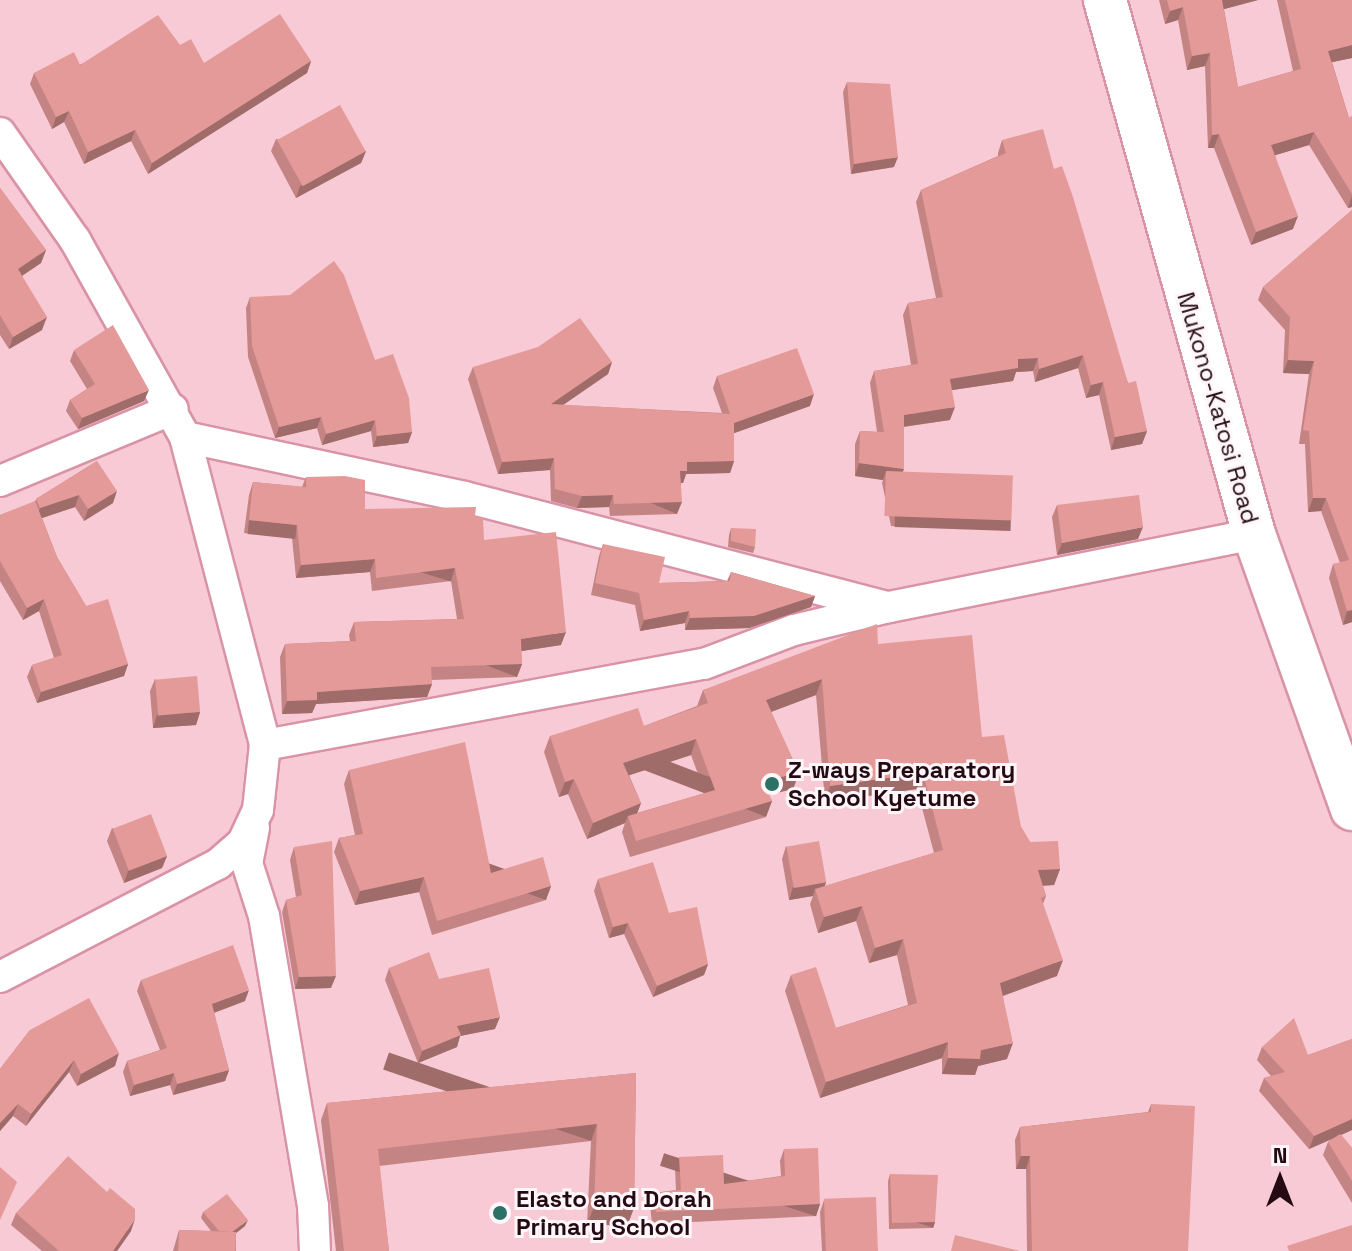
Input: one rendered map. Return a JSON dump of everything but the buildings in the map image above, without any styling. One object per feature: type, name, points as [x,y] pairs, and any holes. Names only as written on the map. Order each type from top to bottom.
[{"type":"main road","name":"Mukono-Katosi Road","points":[[1105,0],[1254,534],[1352,809]]},
{"type":"street","points":[[0,133],[75,240],[173,409],[185,437],[265,745],[258,810],[247,863],[264,916],[313,1206],[315,1251]]},
{"type":"street","points":[[0,481],[173,409]]},
{"type":"street","points":[[185,437],[465,497],[889,607]]},
{"type":"street","points":[[265,745],[704,664],[794,630],[889,607],[1254,534]]},
{"type":"street","points":[[0,977],[218,864],[243,842],[258,810]]},
{"type":"place","name":"Z-ways Preparatory School Kyetume","points":[[772,784]]},
{"type":"place","name":"Elasto and Dorah Primary School","points":[[500,1213]]}]
